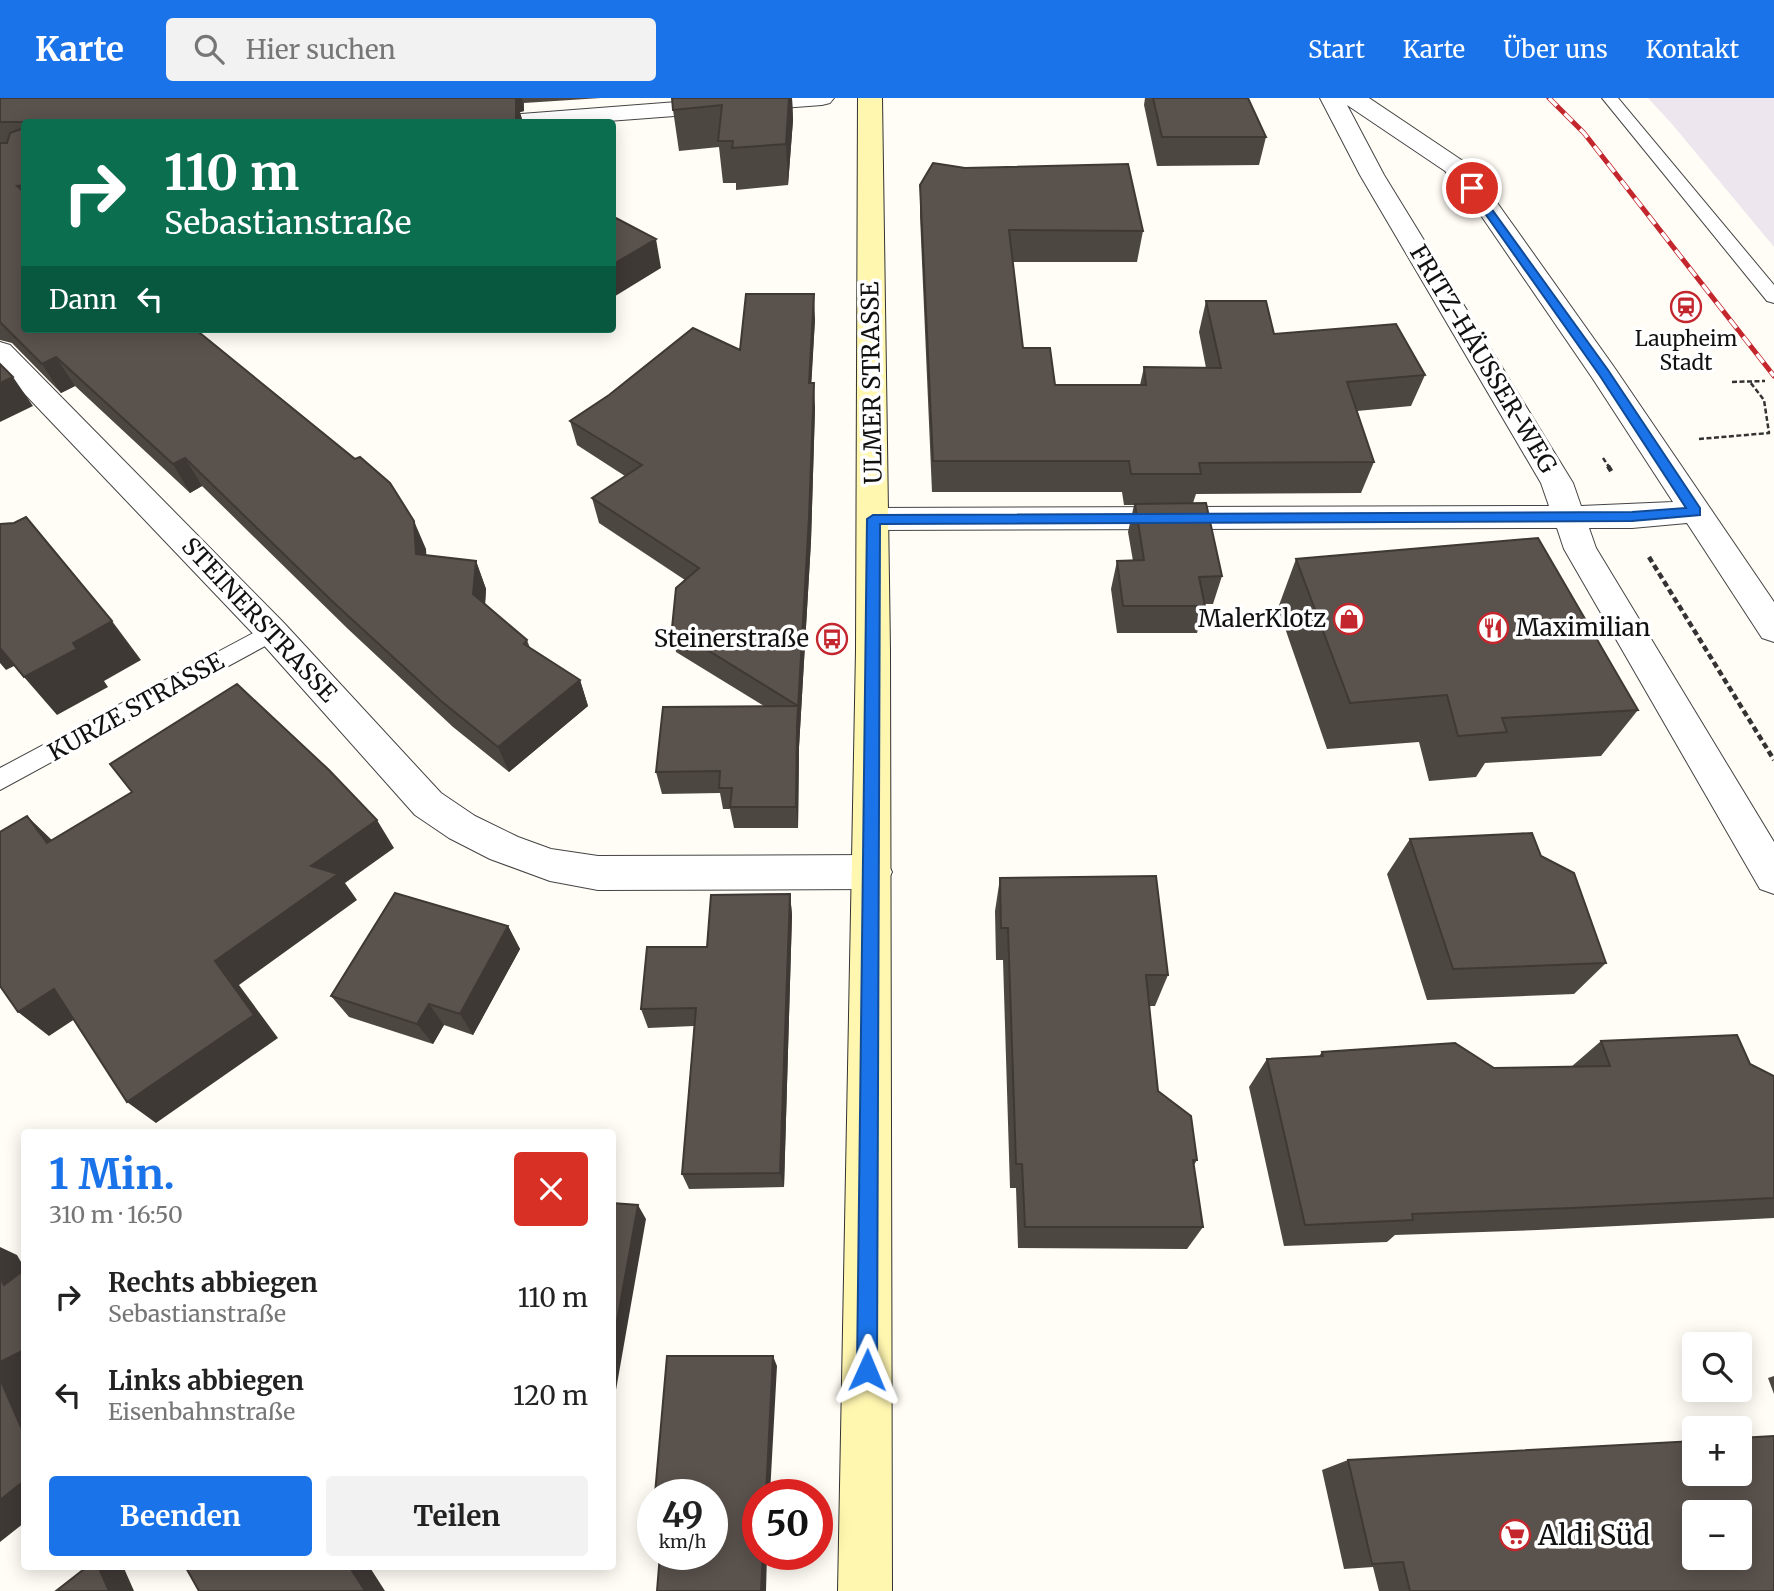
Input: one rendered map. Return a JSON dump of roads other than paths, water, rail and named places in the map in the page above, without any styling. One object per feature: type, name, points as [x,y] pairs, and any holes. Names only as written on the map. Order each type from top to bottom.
[{"type":"main road","name":"ULMER STRASSE","points":[[865,1591],[872,872],[870,98]]},
{"type":"street","points":[[547,119],[822,98]]},
{"type":"street","name":"FRITZ-HÄUSSER-WEG","points":[[1332,98],[1372,175],[1557,483],[1580,549],[1774,877]]},
{"type":"street","points":[[1353,98],[1454,166],[1489,209],[1604,373],[1774,629]]},
{"type":"street","name":"STEINERSTRASSE","points":[[0,351],[272,632],[428,804],[462,827],[504,848],[550,865],[598,873],[872,872]]},
{"type":"street","points":[[873,519],[1632,517],[1695,511]]},
{"type":"lane","points":[[1610,98],[1774,297]]},
{"type":"lane","name":"KURZE STRASSE","points":[[0,780],[272,632]]},
{"type":"railway","points":[[1549,98],[1584,133],[1774,376]]},
{"type":"place","name":"Laupheim Stadt","points":[[1686,307]]},
{"type":"place","name":"MalerKlotz","points":[[1349,619]]},
{"type":"place","name":"Maximilian","points":[[1493,628]]},
{"type":"place","name":"Steinerstraße","points":[[832,639]]},
{"type":"place","name":"Aldi Süd","points":[[1515,1535]]}]
